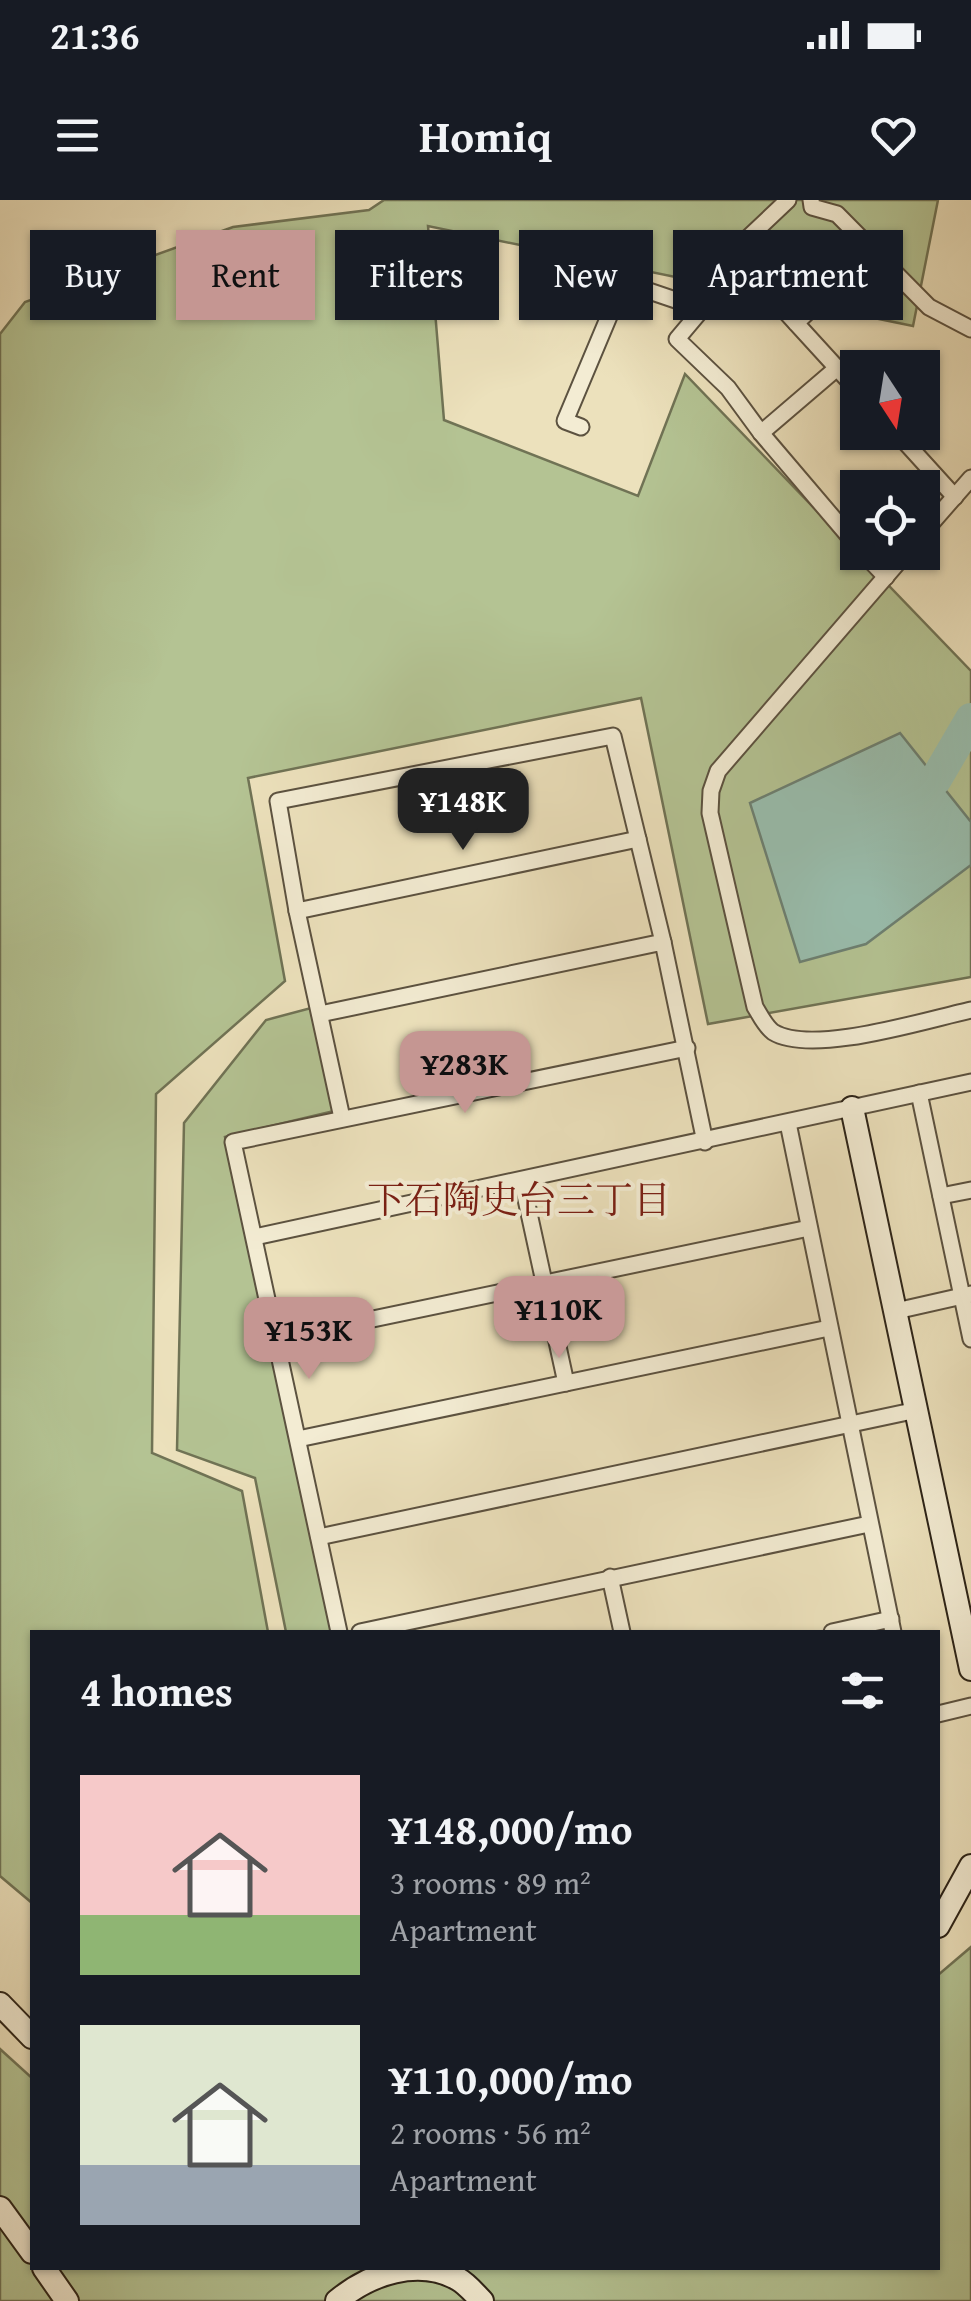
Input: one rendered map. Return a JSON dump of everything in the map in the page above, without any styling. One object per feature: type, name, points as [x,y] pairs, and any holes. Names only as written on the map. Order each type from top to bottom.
[{"type":"street","points":[[757,230],[789,200],[811,203],[837,214],[853,230]]},
{"type":"street","points":[[903,281],[929,307],[971,329]]},
{"type":"street","points":[[581,427],[564,421],[607,320]]},
{"type":"street","points":[[694,320],[677,340],[728,388],[840,526]]},
{"type":"street","points":[[793,320],[840,371]]},
{"type":"street","points":[[796,323],[799,320]]},
{"type":"street","points":[[761,433],[837,368]]},
{"type":"street","points":[[912,450],[954,496]]},
{"type":"street","points":[[940,513],[971,478]]},
{"type":"street","points":[[880,570],[886,576]]},
{"type":"street","points":[[891,570],[718,771],[711,791],[710,813],[755,1006],[769,1030],[791,1040],[825,1042],[971,1010]]},
{"type":"street","points":[[342,1118],[297,911],[278,801],[613,736],[687,1048],[704,1142]]},
{"type":"street","points":[[297,911],[638,840]]},
{"type":"street","points":[[320,1014],[663,942]]},
{"type":"street","points":[[339,1630],[233,1142],[687,1048]]},
{"type":"street","points":[[255,1237],[971,1082]]},
{"type":"street","points":[[919,1093],[966,1295],[971,1339]]},
{"type":"street","points":[[852,1108],[917,1410],[965,1603],[971,1669]]},
{"type":"street","points":[[788,1123],[892,1626],[852,1630]]},
{"type":"street","points":[[522,1180],[566,1383]]},
{"type":"street","points":[[941,1196],[971,1190]]},
{"type":"street","points":[[277,1340],[809,1228]]},
{"type":"street","points":[[896,1312],[966,1295]]},
{"type":"street","points":[[298,1440],[829,1328]]},
{"type":"street","points":[[318,1537],[917,1410]]},
{"type":"street","points":[[369,1630],[869,1524]]},
{"type":"street","points":[[610,1577],[622,1630]]},
{"type":"street","points":[[940,1714],[971,1706]]},
{"type":"street","points":[[940,1922],[971,1866]]},
{"type":"street","points":[[0,2004],[30,2036]]},
{"type":"street","points":[[0,2208],[30,2249]]},
{"type":"street","points":[[45,2270],[68,2301]]},
{"type":"street","points":[[338,2301],[390,2271],[427,2270],[459,2279],[482,2301]]},
{"type":"shaded area","points":[[384,200],[938,200],[913,326],[884,320],[903,320],[903,230],[673,230],[673,277],[653,272],[653,230],[519,230],[519,245],[499,241],[499,230],[428,226],[428,230],[335,230],[335,320],[436,320],[444,420],[638,496],[685,374],[840,535],[840,570],[874,570],[971,671],[971,977],[708,1024],[641,698],[248,778],[285,981],[156,1094],[152,1453],[242,1491],[268,1630],[30,1630],[30,1901],[0,1876],[0,334],[30,300],[30,320],[156,320],[156,255],[176,248],[176,320],[315,320],[315,230],[225,230],[369,210]]},
{"type":"shaded area","points":[[900,733],[971,822],[971,865],[866,944],[800,962],[750,803]]},
{"type":"shaded area","points":[[311,1008],[334,1111],[225,1137],[335,1630],[286,1630],[255,1478],[177,1450],[184,1123],[266,1020]]},
{"type":"shaded area","points":[[971,1947],[971,2301],[0,2301],[0,2049],[30,2076],[30,2270],[940,2270],[940,1973]]},
{"type":"waterway","points":[[936,779],[971,719]]},
{"type":"district","name":"下石陶史台三丁目","points":[[519,1199]]}]
